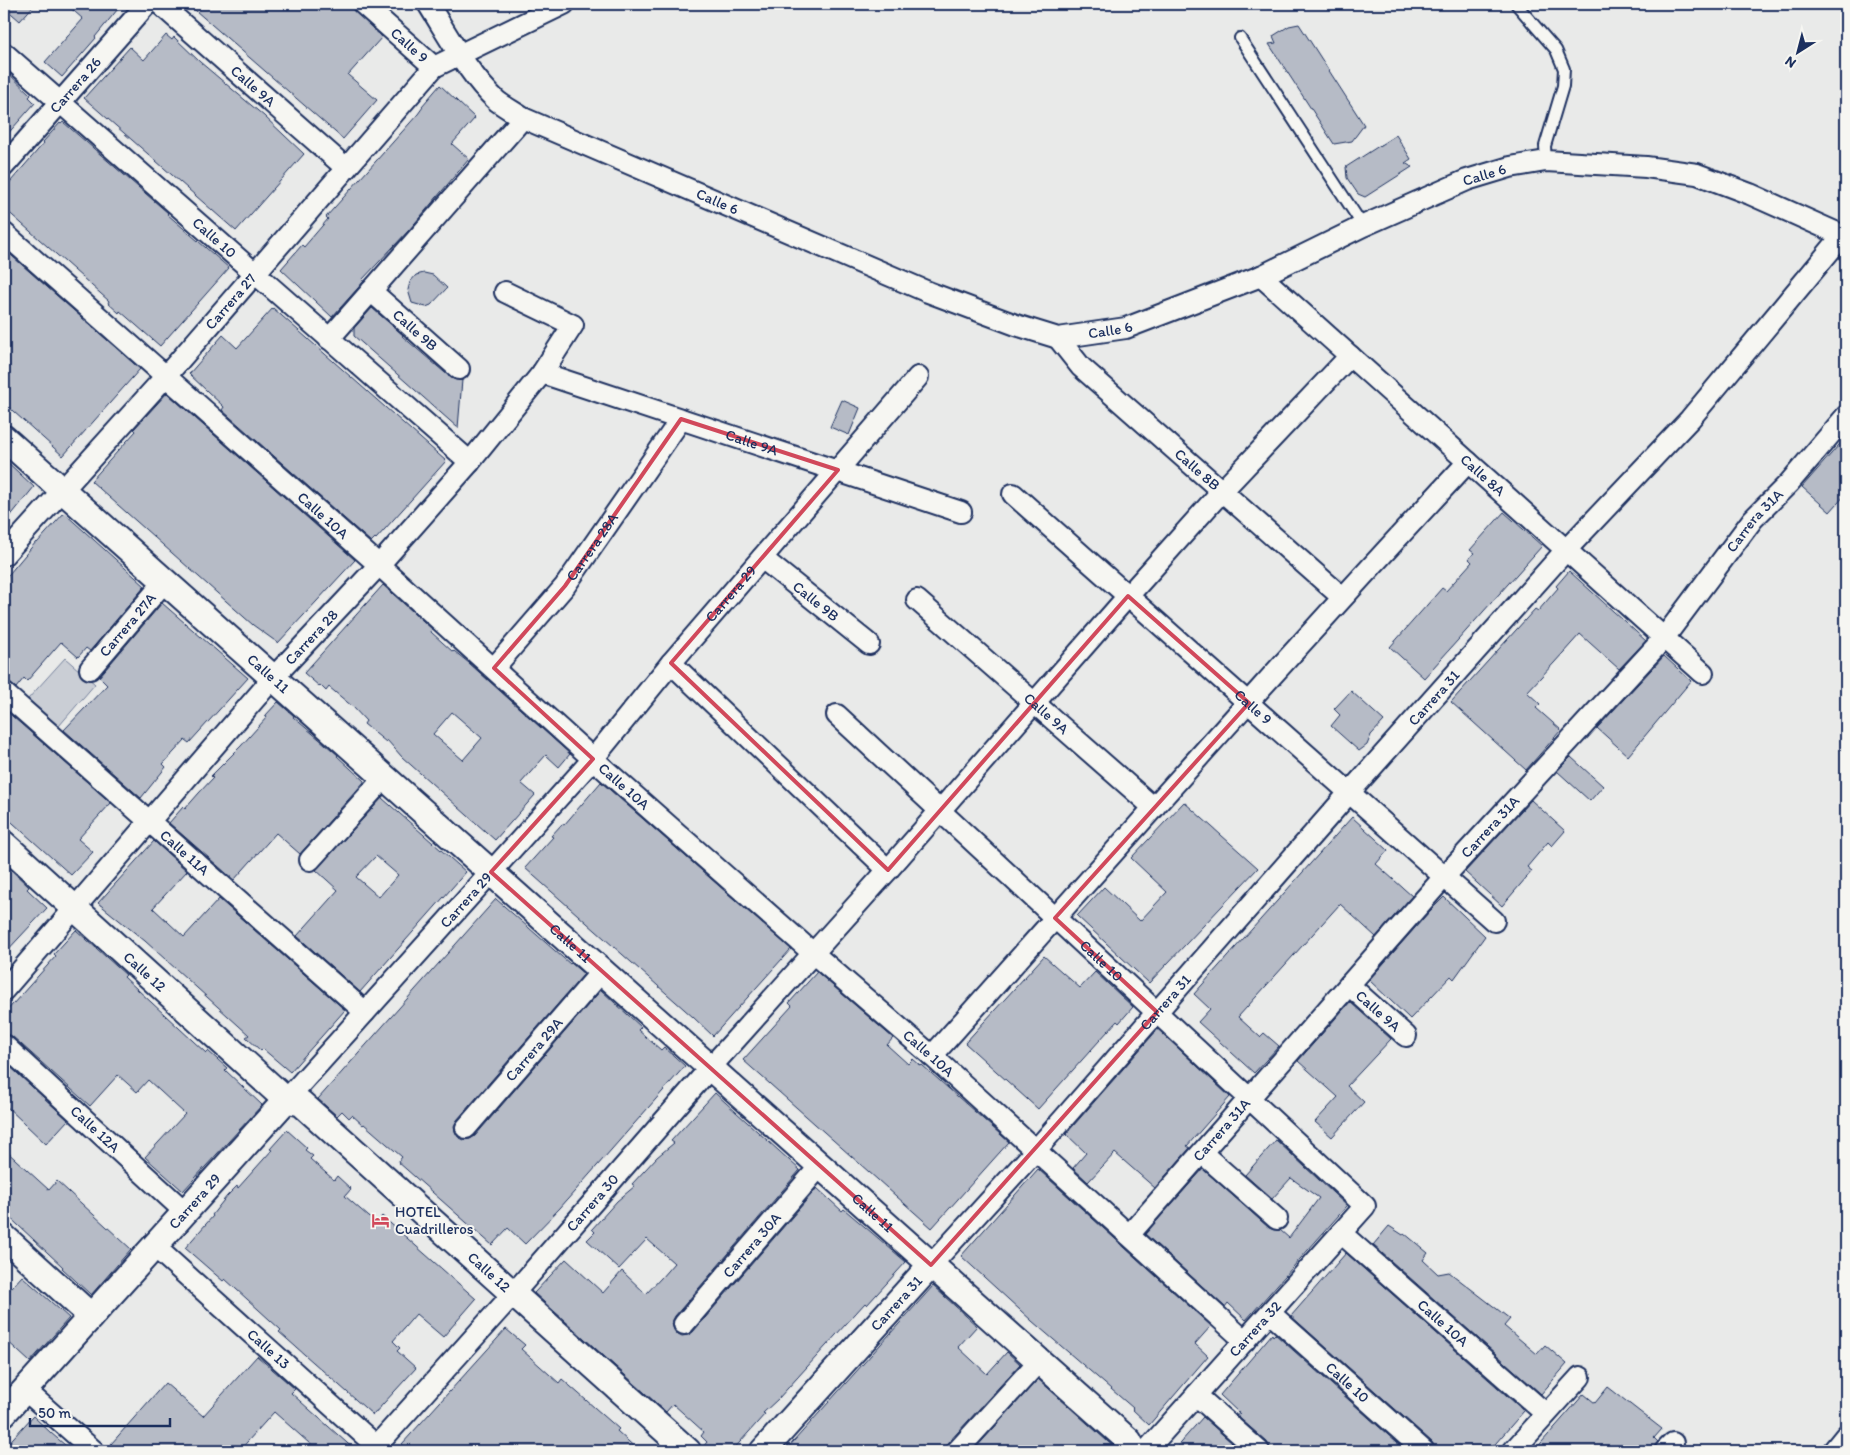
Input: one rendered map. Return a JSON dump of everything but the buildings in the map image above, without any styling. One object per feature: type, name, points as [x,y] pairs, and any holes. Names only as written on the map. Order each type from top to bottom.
[{"type":"street","name":"Carrera 26","points":[[4,166],[147,4]]},
{"type":"street","name":"Calle 9A","points":[[160,4],[346,168]]},
{"type":"street","name":"Calle 9","points":[[363,4],[434,67]]},
{"type":"street","name":"Calle 6","points":[[428,4],[481,85],[499,102],[523,118],[928,292],[1016,325],[1058,338],[1126,328],[1261,276],[1363,226],[1467,180],[1510,166],[1546,161],[1646,167],[1697,174],[1750,194],[1844,236]]},
{"type":"street","name":"Carrera 27","points":[[4,555],[166,376],[434,67],[564,4]]},
{"type":"street","name":"Calle 10","points":[[4,53],[470,462]]},
{"type":"street","points":[[329,339],[523,118]]},
{"type":"street","name":"Calle 10A","points":[[4,233],[594,759],[932,1056],[1245,1341]]},
{"type":"street","name":"Carrera 31","points":[[763,1451],[1036,1150],[1349,793],[1566,550],[1690,419],[1844,236]]},
{"type":"street","name":"Calle 8A","points":[[1261,276],[1703,673]]},
{"type":"street","name":"Calle 9B","points":[[371,291],[459,369]]},
{"type":"street","name":"Carrera 28","points":[[4,990],[273,678],[379,566],[470,462],[542,373],[573,324],[505,292]]},
{"type":"street","name":"Calle 8B","points":[[1058,338],[1081,367],[1342,597]]},
{"type":"street","name":"Carrera 30","points":[[377,1450],[710,1068],[814,954],[1128,596],[1222,491],[1350,356]]},
{"type":"street","name":"Calle 9A","points":[[542,373],[961,512]]},
{"type":"street","name":"Carrera 29","points":[[4,1413],[594,759],[671,663],[918,378]]},
{"type":"street","name":"Carrera 31A","points":[[1129,1235],[1444,876],[1664,638],[1754,520],[1789,483],[1846,416]]},
{"type":"street","name":"Carrera 28A","points":[[494,668],[565,586],[681,419]]},
{"type":"street","name":"Calle 11","points":[[4,438],[1129,1441],[1134,1451]]},
{"type":"street","points":[[932,1056],[1342,597],[1468,462]]},
{"type":"street","name":"Calle 9","points":[[1012,494],[1494,921]]},
{"type":"street","name":"Calle 9B","points":[[762,558],[869,644]]},
{"type":"street","name":"Carrera 27A","points":[[90,669],[165,581]]},
{"type":"street","name":"Calle 9A","points":[[917,600],[1154,808]]},
{"type":"street","points":[[671,663],[888,870]]},
{"type":"street","name":"Calle 11A","points":[[4,693],[365,1012]]},
{"type":"street","name":"Calle 10","points":[[838,715],[1365,1206]]},
{"type":"street","points":[[310,860],[385,778]]},
{"type":"street","name":"Calle 12","points":[[4,844],[286,1100],[301,1103],[662,1451]]},
{"type":"street","name":"Carrera 29A","points":[[466,1128],[602,971]]},
{"type":"street","name":"Calle 9A","points":[[1349,985],[1406,1036]]},
{"type":"street","name":"Calle 12A","points":[[4,1045],[185,1212]]},
{"type":"street","points":[[1202,1153],[1277,1219]]},
{"type":"street","name":"Carrera 30A","points":[[684,1324],[820,1166]]},
{"type":"street","name":"Carrera 32","points":[[1146,1451],[1365,1206]]},
{"type":"street","name":"Calle 10A","points":[[1341,1233],[1546,1414]]},
{"type":"street","points":[[4,1237],[91,1316]]},
{"type":"street","name":"Calle 13","points":[[154,1246],[377,1450]]},
{"type":"street","name":"Calle 12","points":[[507,1300],[688,1451]]},
{"type":"street","name":"Calle 10","points":[[1270,1313],[1424,1451]]},
{"type":"street","points":[[957,1451],[1039,1361]]},
{"type":"street","points":[[1513,1451],[1580,1377]]},
{"type":"street","points":[[25,1390],[94,1451]]},
{"type":"street","points":[[1196,1395],[1259,1451]]},
{"type":"lane","points":[[1516,4],[1556,50],[1564,69],[1563,86],[1545,146],[1546,161]]},
{"type":"lane","points":[[1240,38],[1363,226]]},
{"type":"highlighted area","points":[[681,419],[838,470],[671,663],[888,870],[1128,596],[1249,703],[1055,918],[1157,1012],[931,1265],[491,872],[593,759],[494,668],[565,586]]},
{"type":"shaded area","points":[[65,658],[95,684],[59,726],[28,699]]},
{"type":"place","name":"HOTEL Cuadrilleros","points":[[381,1221]]}]
